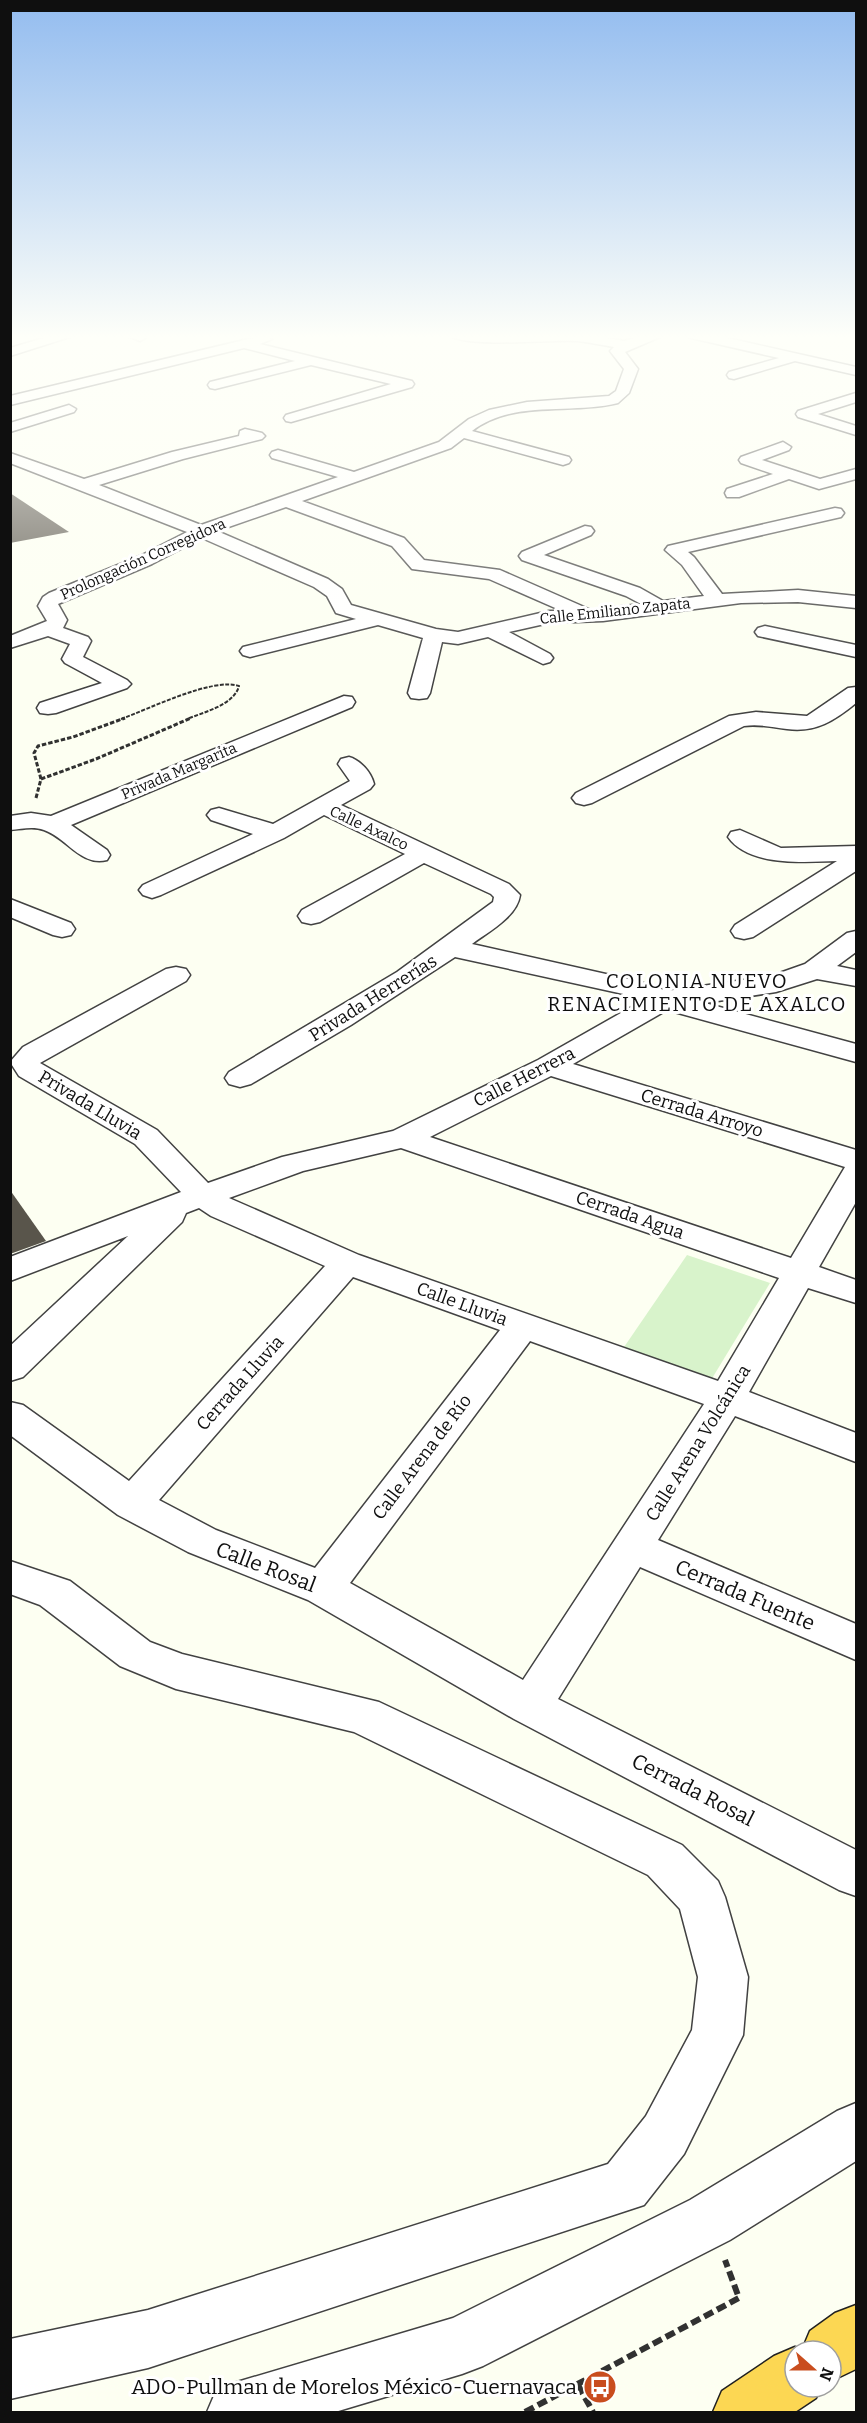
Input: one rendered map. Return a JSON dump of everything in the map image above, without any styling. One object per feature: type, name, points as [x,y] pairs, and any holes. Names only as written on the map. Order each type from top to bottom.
[{"type":"highway","points":[[843,2343],[856,2334]]},
{"type":"highway","points":[[743,2412],[783,2385]]},
{"type":"street","points":[[85,484],[211,447]]},
{"type":"street","name":"Prolongación Corregidora","points":[[48,629],[56,624],[57,620],[48,606],[50,601],[56,597],[146,561],[201,531],[439,447]]},
{"type":"street","points":[[514,447],[562,460]]},
{"type":"street","points":[[783,447],[747,460],[819,484],[856,474]]},
{"type":"street","points":[[278,454],[354,477]]},
{"type":"street","points":[[10,458],[85,484],[201,531]]},
{"type":"street","points":[[733,493],[789,474]]},
{"type":"street","points":[[287,501],[398,542],[418,565],[494,573],[591,616]]},
{"type":"street","points":[[717,600],[688,561],[674,550],[835,513]]},
{"type":"street","name":"Calle Emiliano Zapata","points":[[201,531],[321,583],[335,593],[343,609],[434,634],[458,638],[549,617],[591,616],[717,600],[798,596],[856,602]]},
{"type":"street","points":[[585,531],[528,556],[633,592],[661,608]]},
{"type":"street","points":[[250,651],[379,619]]},
{"type":"street","points":[[10,642],[48,629],[81,641],[72,659],[120,684],[48,708]]},
{"type":"street","points":[[492,631],[543,658]]},
{"type":"street","points":[[765,632],[856,651]]},
{"type":"street","points":[[419,693],[434,634]]},
{"type":"street","points":[[584,798],[736,721],[756,717],[807,723],[816,720],[856,693]]},
{"type":"street","name":"Privada Margarita","points":[[10,823],[31,820],[53,824],[344,702]]},
{"type":"street","points":[[323,806],[362,784],[361,779],[349,764]]},
{"type":"street","name":"Calle Axalco","points":[[153,890],[275,832],[323,806],[500,889],[507,895],[506,902],[501,909]]},
{"type":"street","points":[[219,815],[275,832]]},
{"type":"street","points":[[53,824],[98,855]]},
{"type":"street","points":[[740,837],[766,851],[781,855],[856,853]]},
{"type":"street","points":[[311,916],[424,853]]},
{"type":"street","points":[[744,931],[856,860]]},
{"type":"street","points":[[10,907],[62,929]]},
{"type":"street","name":"Privada Herrerías","points":[[240,1078],[337,1023],[453,948],[501,909]]},
{"type":"street","name":"Calle Herrera","points":[[10,1270],[293,1164],[403,1138],[548,1066],[664,1000],[776,984],[815,970],[856,939]]},
{"type":"street","points":[[453,948],[637,989],[664,1000],[856,1053]]},
{"type":"street","points":[[815,970],[856,978]]},
{"type":"street","name":"Privada Lluvia","points":[[176,975],[33,1053],[25,1062],[30,1070],[146,1137],[193,1200]]},
{"type":"street","name":"Cerrada Arroyo","points":[[548,1066],[856,1160]]},
{"type":"street","name":"Cerrada Agua","points":[[403,1138],[856,1293]]},
{"type":"street","name":"Calle Arena Volcánica","points":[[530,1706],[634,1547],[727,1398],[856,1174]]},
{"type":"street","name":"Calle Herrera","points":[[10,1368],[193,1200]]},
{"type":"street","name":"Calle Lluvia","points":[[193,1200],[223,1209],[347,1263],[727,1398]]},
{"type":"street","name":"Cerrada Lluvia","points":[[132,1504],[347,1263]]},
{"type":"street","name":"Calle Arena de Río","points":[[323,1588],[522,1326]]},
{"type":"street","points":[[727,1398],[856,1448]]},
{"type":"street","name":"Calle Rosal","points":[[10,1415],[132,1504],[202,1541],[323,1588],[530,1706]]},
{"type":"street","name":"Cerrada Fuente","points":[[634,1547],[856,1643]]},
{"type":"street","points":[[10,1577],[55,1593],[135,1654],[176,1671],[363,1715],[665,1860],[701,1897],[723,1977],[717,2035],[665,2135],[625,2186],[148,2339],[10,2369]]},
{"type":"street","name":"Cerrada Rosal","points":[[530,1706],[856,1874]]},
{"type":"street","points":[[237,2412],[462,2345],[710,2220],[856,2130]]},
{"type":"path","points":[[230,683],[239,687],[237,693],[226,702],[208,711],[96,759],[41,779],[34,753],[38,746],[73,737],[213,685],[230,683]]},
{"type":"path","points":[[525,2412],[739,2298]]},
{"type":"path","points":[[578,2385],[593,2412]]},
{"type":"green space","points":[[687,1255],[770,1283],[708,1385],[620,1353]]},
{"type":"building","points":[[10,493],[69,532],[10,543]]},
{"type":"building","points":[[10,1190],[46,1241],[10,1254]]},
{"type":"place","name":"ADO-Pullman de Morelos México-Cuernavaca","points":[[600,2387]]},
{"type":"district","name":"COLONIA NUEVO RENACIMIENTO DE AXALCO","points":[[697,992]]}]
